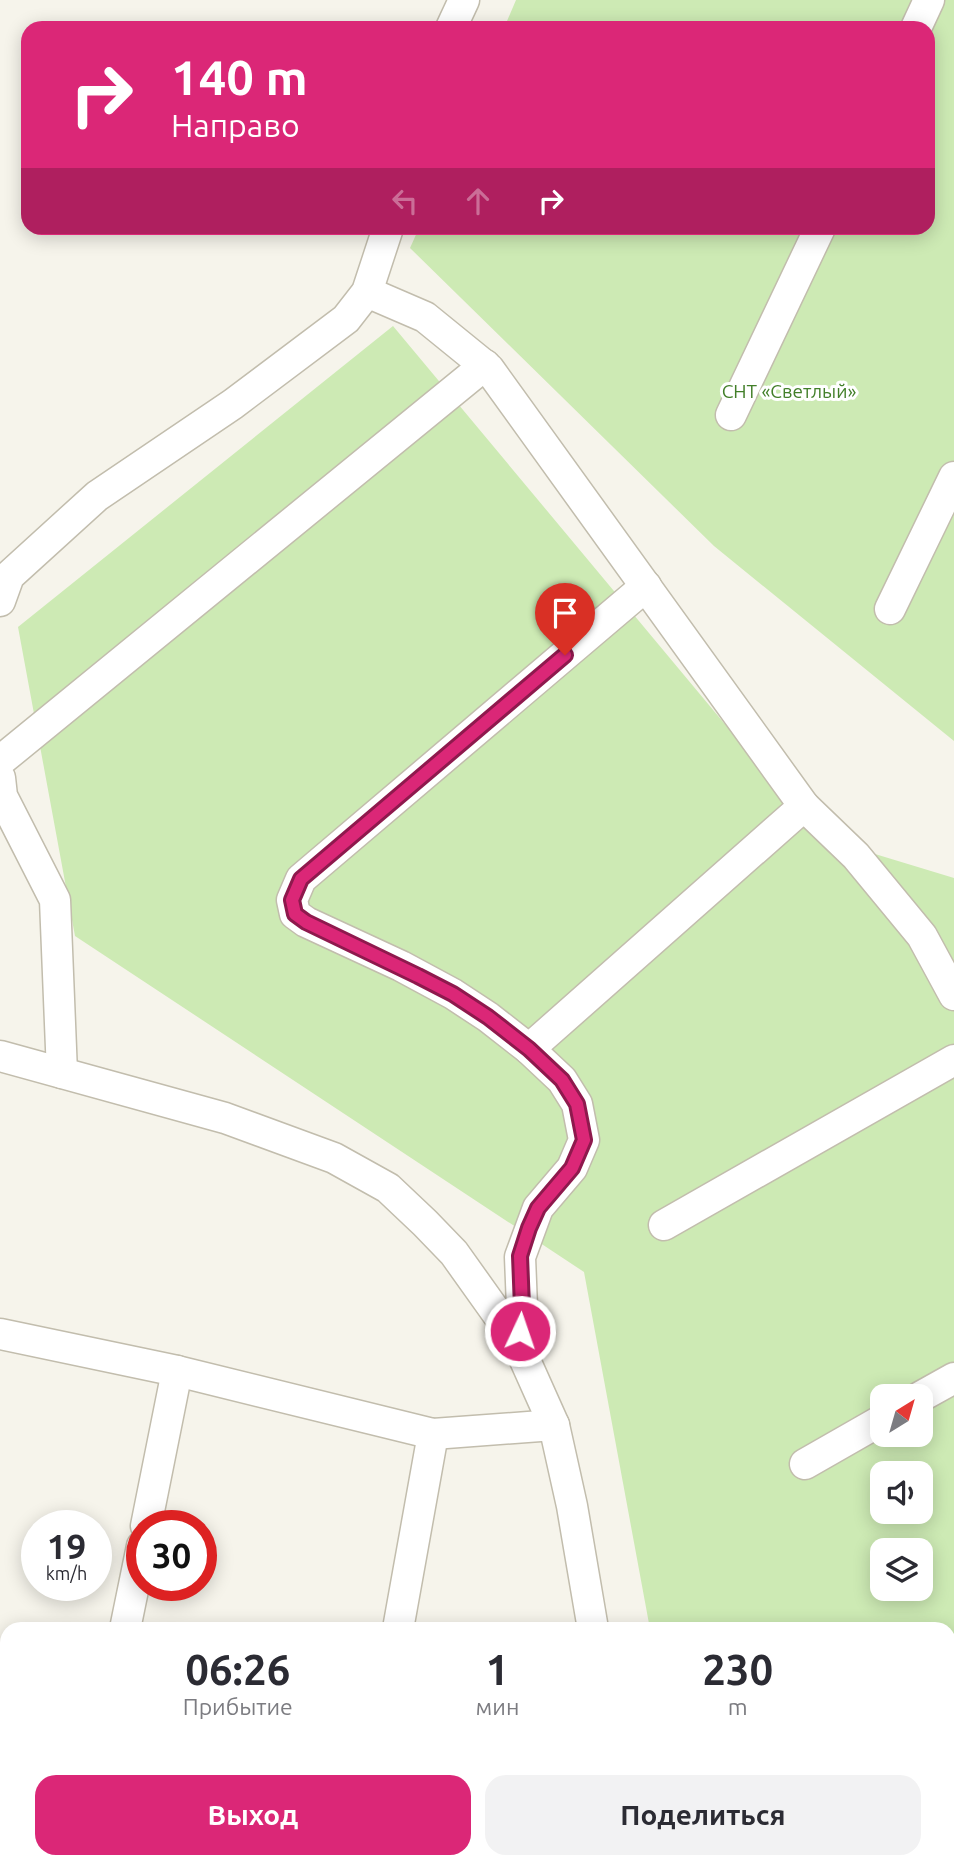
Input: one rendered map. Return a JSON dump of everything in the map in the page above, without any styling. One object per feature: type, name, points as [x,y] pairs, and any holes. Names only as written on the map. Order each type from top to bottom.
[{"type":"street","points":[[454,21],[464,0]]},
{"type":"street","points":[[919,21],[929,0]]},
{"type":"street","points":[[0,601],[9,576],[97,496],[233,404],[346,319],[367,292],[385,235]]},
{"type":"street","points":[[731,415],[817,235]]},
{"type":"street","points":[[367,292],[425,317],[485,365],[514,400],[804,806],[856,856],[922,936],[954,995]]},
{"type":"street","points":[[0,761],[485,365]]},
{"type":"street","points":[[890,609],[954,477]]},
{"type":"street","points":[[516,1340],[520,1331],[522,1307],[520,1256],[538,1208],[572,1168],[584,1140],[577,1104],[562,1080],[529,1049],[488,1017],[453,994],[306,922],[295,914],[292,900],[301,879],[646,586]]},
{"type":"street","points":[[0,778],[2,796],[55,900],[62,1073]]},
{"type":"street","points":[[529,1049],[804,806]]},
{"type":"street","points":[[0,1056],[225,1118],[334,1158],[388,1188],[454,1253],[516,1340],[554,1425],[572,1506],[592,1622]]},
{"type":"street","points":[[664,1225],[954,1060]]},
{"type":"street","points":[[0,1334],[177,1371],[433,1434],[554,1425]]},
{"type":"street","points":[[149,1510],[177,1371]]},
{"type":"street","points":[[933,1390],[954,1378]]},
{"type":"street","points":[[806,1464],[870,1427]]},
{"type":"street","points":[[399,1622],[433,1434]]},
{"type":"street","points":[[126,1622],[131,1601]]},
{"type":"green space","name":"СНТ «Светлый»","points":[[516,0],[954,0],[954,741],[714,546],[410,248],[416,235],[935,235],[935,21],[507,21]]},
{"type":"green space","points":[[393,326],[819,837],[954,878],[954,1622],[649,1622],[584,1272],[75,936],[18,627]]},
{"type":"route","points":[[520,1331],[520,1256],[538,1208],[572,1168],[584,1140],[577,1104],[562,1080],[529,1049],[488,1017],[453,994],[306,922],[295,914],[292,900],[301,879],[565,655]]}]
